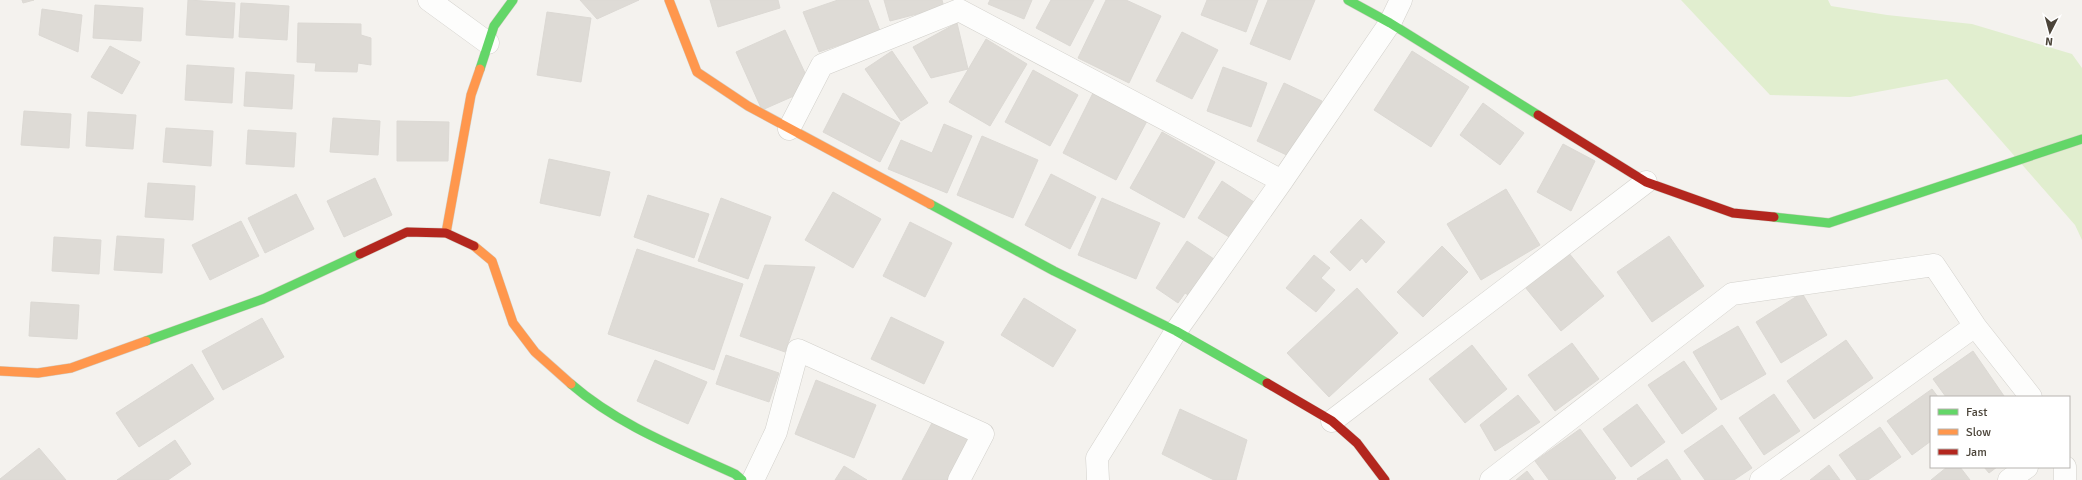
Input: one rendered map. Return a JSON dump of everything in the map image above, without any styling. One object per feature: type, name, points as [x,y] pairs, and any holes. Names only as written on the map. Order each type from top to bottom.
[{"type":"street","points":[[429,0],[488,44]]},
{"type":"street","points":[[446,233],[471,95],[494,26],[513,0]]},
{"type":"street","points":[[668,0],[697,72],[748,106],[789,129],[1054,271],[1176,331],[1332,420],[1357,443],[1385,480]]},
{"type":"street","points":[[1348,0],[1390,22],[1646,182],[1733,213],[1829,223],[2082,139]]},
{"type":"street","points":[[1098,480],[1097,458],[1176,331],[1282,181],[1390,22],[1401,0]]},
{"type":"street","points":[[789,129],[822,65],[959,5],[1282,181]]},
{"type":"street","points":[[1332,420],[1646,182]]},
{"type":"street","points":[[0,371],[38,373],[71,368],[263,299],[407,232],[446,233],[471,243],[492,261],[513,323],[534,352],[586,397],[635,428],[735,474],[742,480]]},
{"type":"street","points":[[1491,480],[1732,294],[1934,265],[1975,326],[2030,396]]},
{"type":"street","points":[[1761,480],[1975,326]]},
{"type":"street","points":[[753,480],[776,432],[798,350],[983,434],[959,480]]},
{"type":"street","points":[[2009,480],[2026,468]]},
{"type":"street","points":[[2065,468],[2065,480]]},
{"type":"green space","points":[[1681,0],[1828,0],[1831,6],[1887,15],[1972,24],[2072,54],[2082,68],[2082,240],[2075,225],[1947,79],[1850,97],[1770,95]]},
{"type":"building","points":[[22,0],[34,0],[23,3]]},
{"type":"building","points":[[188,0],[235,3],[233,38],[186,35]]},
{"type":"building","points":[[580,0],[639,0],[597,19]]},
{"type":"building","points":[[710,0],[778,0],[780,8],[718,27]]},
{"type":"building","points":[[838,0],[868,0],[880,31],[819,52],[803,12]]},
{"type":"building","points":[[884,0],[942,0],[944,7],[890,21]]},
{"type":"building","points":[[990,0],[1032,0],[1024,19],[988,4]]},
{"type":"building","points":[[1051,0],[1094,0],[1070,46],[1036,28]]},
{"type":"building","points":[[1106,0],[1126,0],[1161,16],[1129,83],[1078,58]]},
{"type":"building","points":[[1207,0],[1258,0],[1246,32],[1201,15]]},
{"type":"building","points":[[1268,0],[1315,0],[1290,60],[1250,44]]},
{"type":"building","points":[[241,3],[289,6],[287,40],[239,37]]},
{"type":"building","points":[[95,5],[143,8],[141,41],[93,38]]},
{"type":"building","points":[[42,9],[82,15],[78,52],[39,35]]},
{"type":"building","points":[[547,12],[591,18],[581,82],[537,75]]},
{"type":"building","points":[[298,23],[361,24],[361,35],[371,38],[371,65],[358,63],[357,72],[315,71],[316,63],[297,62]]},
{"type":"building","points":[[957,23],[968,69],[931,78],[913,47]]},
{"type":"building","points":[[785,30],[812,88],[762,110],[736,52]]},
{"type":"building","points":[[1182,32],[1218,50],[1192,99],[1156,81]]},
{"type":"building","points":[[986,39],[1027,64],[990,126],[949,102]]},
{"type":"building","points":[[110,46],[140,62],[122,94],[91,77]]},
{"type":"building","points":[[892,51],[928,103],[901,121],[865,69]]},
{"type":"building","points":[[1412,51],[1469,87],[1431,147],[1374,110]]},
{"type":"building","points":[[187,65],[234,68],[232,103],[185,100]]},
{"type":"building","points":[[1223,67],[1267,83],[1251,127],[1207,111]]},
{"type":"building","points":[[1033,70],[1078,95],[1050,146],[1005,122]]},
{"type":"building","points":[[246,72],[294,75],[292,109],[244,106]]},
{"type":"building","points":[[1284,83],[1322,101],[1295,159],[1257,141]]},
{"type":"building","points":[[843,93],[900,123],[880,162],[823,132]]},
{"type":"building","points":[[1093,93],[1147,121],[1116,180],[1063,153]]},
{"type":"building","points":[[1483,103],[1524,133],[1500,165],[1460,135]]},
{"type":"building","points":[[24,111],[71,114],[69,148],[21,145]]},
{"type":"building","points":[[88,112],[136,115],[133,149],[86,146]]},
{"type":"building","points":[[333,118],[380,121],[378,155],[330,152]]},
{"type":"building","points":[[397,121],[449,122],[448,161],[397,161]]},
{"type":"building","points":[[944,124],[972,136],[947,193],[888,169],[901,140],[932,153]]},
{"type":"building","points":[[166,128],[213,131],[211,166],[163,162]]},
{"type":"building","points":[[248,130],[296,133],[294,167],[246,164]]},
{"type":"building","points":[[1162,132],[1215,162],[1184,218],[1130,188]]},
{"type":"building","points":[[982,136],[1038,160],[1013,218],[957,195]]},
{"type":"building","points":[[1563,144],[1595,161],[1571,211],[1537,192]]},
{"type":"building","points":[[549,159],[610,172],[600,216],[540,203]]},
{"type":"building","points":[[1051,174],[1096,197],[1070,249],[1025,225]]},
{"type":"building","points":[[375,178],[392,215],[344,237],[327,201]]},
{"type":"building","points":[[1222,181],[1257,204],[1234,240],[1198,218]]},
{"type":"building","points":[[148,183],[195,186],[193,220],[145,217]]},
{"type":"building","points":[[1506,189],[1540,245],[1481,280],[1447,224]]},
{"type":"building","points":[[833,192],[881,219],[853,268],[805,240]]},
{"type":"building","points":[[296,194],[314,229],[265,253],[248,218]]},
{"type":"building","points":[[648,195],[709,214],[694,258],[634,237]]},
{"type":"building","points":[[721,198],[771,217],[748,279],[698,261]]},
{"type":"building","points":[[1102,198],[1160,223],[1136,279],[1078,255]]},
{"type":"building","points":[[1361,219],[1385,242],[1366,263],[1362,258],[1350,271],[1330,252]]},
{"type":"building","points":[[241,221],[259,256],[210,280],[192,245]]},
{"type":"building","points":[[910,222],[952,243],[925,297],[883,276]]},
{"type":"building","points":[[117,236],[164,239],[162,273],[114,270]]},
{"type":"building","points":[[1669,236],[1704,286],[1652,322],[1617,272]]},
{"type":"building","points":[[54,237],[101,240],[99,274],[52,271]]},
{"type":"building","points":[[1187,241],[1217,261],[1193,298],[1185,293],[1178,303],[1156,288]]},
{"type":"building","points":[[1442,246],[1468,272],[1423,317],[1397,292]]},
{"type":"building","points":[[637,249],[743,284],[714,370],[608,334]]},
{"type":"building","points":[[1568,252],[1604,296],[1561,331],[1525,287]]},
{"type":"building","points":[[1314,255],[1330,268],[1321,278],[1335,290],[1316,312],[1286,288]]},
{"type":"building","points":[[765,265],[815,267],[785,352],[740,336]]},
{"type":"building","points":[[1357,288],[1398,333],[1329,397],[1287,353]]},
{"type":"building","points":[[1802,293],[1827,335],[1781,363],[1756,322]]},
{"type":"building","points":[[1024,298],[1076,330],[1053,367],[1001,335]]},
{"type":"building","points":[[31,302],[79,305],[77,339],[29,336]]},
{"type":"building","points":[[891,317],[944,342],[924,384],[871,359]]},
{"type":"building","points":[[262,318],[284,357],[223,390],[202,351]]},
{"type":"building","points":[[1738,326],[1766,374],[1721,400],[1693,352]]},
{"type":"building","points":[[1846,340],[1873,378],[1814,419],[1787,381]]},
{"type":"building","points":[[1572,343],[1599,379],[1555,411],[1528,375]]},
{"type":"building","points":[[1472,345],[1507,389],[1465,423],[1429,379]]},
{"type":"building","points":[[1973,351],[2004,396],[1945,396],[1933,379]]},
{"type":"building","points":[[726,355],[779,373],[769,402],[716,384]]},
{"type":"building","points":[[655,360],[707,382],[688,424],[637,401]]},
{"type":"building","points":[[1684,361],[1717,409],[1682,434],[1648,385]]},
{"type":"building","points":[[192,364],[214,399],[139,447],[116,413]]},
{"type":"building","points":[[816,380],[876,405],[854,458],[795,434]]},
{"type":"building","points":[[1932,389],[1937,396],[1930,396],[1930,442],[1912,455],[1887,421]]},
{"type":"building","points":[[1774,394],[1800,431],[1764,455],[1739,418]]},
{"type":"building","points":[[1518,395],[1540,422],[1495,451],[1480,425]]},
{"type":"building","points":[[1637,404],[1665,442],[1631,467],[1603,429]]},
{"type":"building","points":[[1180,409],[1247,440],[1236,480],[1214,480],[1162,454]]},
{"type":"building","points":[[933,421],[971,441],[950,480],[902,480]]},
{"type":"building","points":[[1722,425],[1752,468],[1734,480],[1705,480],[1684,451]]},
{"type":"building","points":[[1880,427],[1901,457],[1868,480],[1857,480],[1839,455]]},
{"type":"building","points":[[1580,429],[1616,478],[1614,480],[1549,480],[1535,461]]},
{"type":"building","points":[[175,440],[191,464],[168,480],[117,480]]},
{"type":"building","points":[[39,448],[66,480],[0,480],[0,479]]},
{"type":"building","points":[[1667,459],[1681,480],[1637,479]]},
{"type":"building","points":[[1829,465],[1840,480],[1810,480]]},
{"type":"building","points":[[844,466],[867,480],[835,480]]},
{"type":"building","points":[[1946,468],[1961,468],[1970,480],[1931,480]]},
{"type":"building","points":[[1985,468],[1996,468],[1989,473]]},
{"type":"building","points":[[1527,471],[1534,480],[1516,480]]},
{"type":"traffic: fast","points":[[480,69],[494,26],[513,0]]},
{"type":"traffic: fast","points":[[1348,0],[1390,23],[1538,115]]},
{"type":"traffic: fast","points":[[1774,217],[1829,223],[2082,139]]},
{"type":"traffic: fast","points":[[930,204],[1054,271],[1176,331],[1267,383]]},
{"type":"traffic: fast","points":[[146,341],[263,299],[360,254]]},
{"type":"traffic: fast","points":[[571,384],[589,399],[629,424],[670,445],[735,474],[742,480]]},
{"type":"traffic: slow","points":[[669,0],[697,72],[748,106],[930,204]]},
{"type":"traffic: slow","points":[[446,233],[471,95],[480,69]]},
{"type":"traffic: slow","points":[[474,246],[492,261],[513,323],[535,352],[571,384]]},
{"type":"traffic: slow","points":[[0,371],[38,373],[71,368],[146,341]]},
{"type":"traffic: jam","points":[[1538,115],[1646,182],[1733,213],[1774,217]]},
{"type":"traffic: jam","points":[[360,254],[407,232],[446,233],[474,246]]},
{"type":"traffic: jam","points":[[1267,383],[1332,421],[1357,443],[1385,480]]}]
